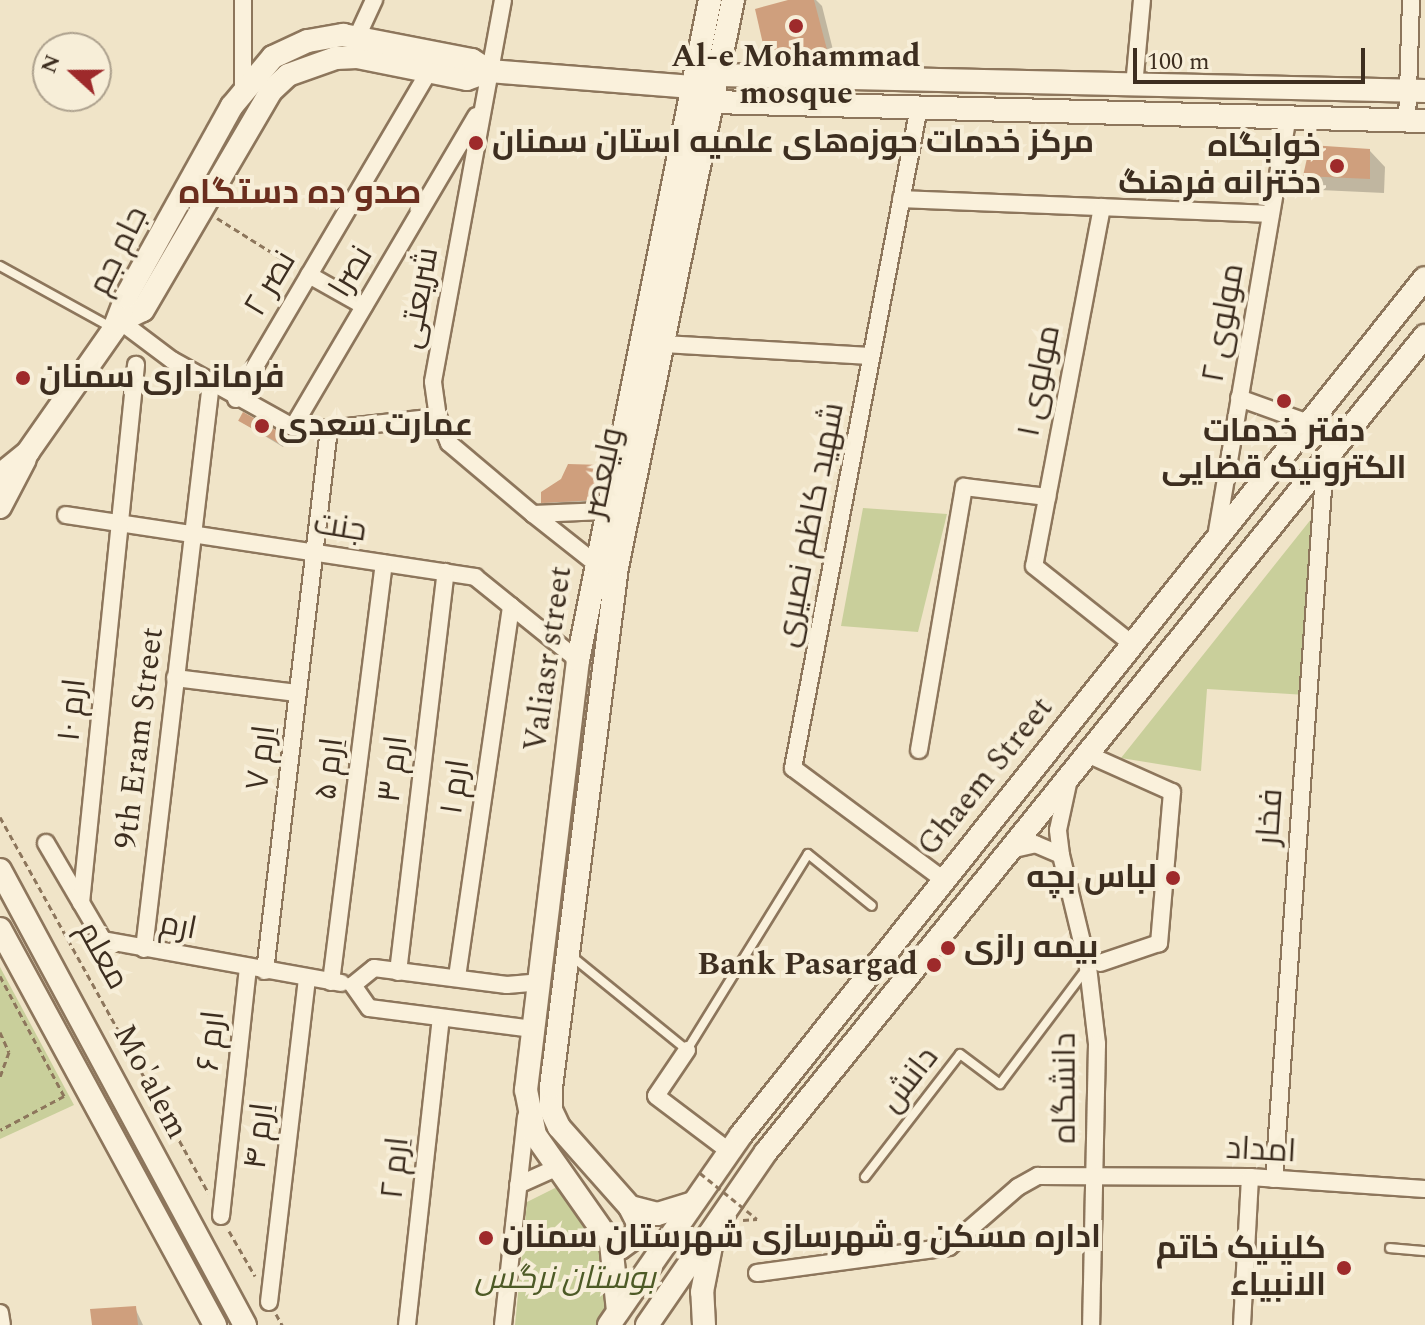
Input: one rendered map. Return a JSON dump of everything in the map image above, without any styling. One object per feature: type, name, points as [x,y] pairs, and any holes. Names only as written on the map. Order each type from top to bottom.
[{"type":"main road","name":"Valiasr street","points":[[527,1113],[533,1029],[578,660],[605,511],[710,0]]},
{"type":"main road","name":"ولیعصر","points":[[630,1207],[584,1160],[551,1110],[566,952],[617,567],[733,0]]},
{"type":"main road","name":"جام جم","points":[[117,325],[126,297],[243,87],[285,51],[308,41],[357,37],[472,60],[489,71]]},
{"type":"main road","name":"جام جم","points":[[117,325],[143,310],[271,91],[288,75],[336,58],[357,57],[467,79],[489,71],[692,87]]},
{"type":"main road","points":[[1416,122],[713,102],[692,87],[718,75],[1417,91]]},
{"type":"main road","points":[[1134,86],[1134,112]]},
{"type":"main road","name":"Ghaem Street","points":[[613,1318],[729,1151],[1425,278]]},
{"type":"main road","points":[[0,507],[28,452],[117,325]]},
{"type":"main road","name":"Ghaem Street","points":[[647,1325],[766,1152],[1425,336]]},
{"type":"main road","points":[[0,475],[28,452]]},
{"type":"main road","points":[[605,511],[628,514]]},
{"type":"main road","points":[[595,563],[617,567]]},
{"type":"main road","name":"Mo'alem","points":[[0,870],[245,1325]]},
{"type":"main road","name":"Mo'alem","points":[[0,929],[215,1325]]},
{"type":"main road","points":[[527,1113],[558,1167],[611,1243],[620,1248],[635,1237],[638,1223],[630,1207]]},
{"type":"main road","points":[[630,1207],[657,1214],[690,1204]]},
{"type":"main road","points":[[704,1325],[702,1292],[715,1222]]},
{"type":"main road","points":[[611,1243],[613,1318]]},
{"type":"street","points":[[243,0],[243,87]]},
{"type":"street","points":[[357,37],[374,0]]},
{"type":"street","name":"شریعتی","points":[[503,0],[433,382],[438,417],[449,443],[471,466],[595,563]]},
{"type":"street","points":[[1134,86],[1142,0]]},
{"type":"street","points":[[1411,0],[1416,122]]},
{"type":"street","name":"نصر ۲","points":[[236,399],[428,73]]},
{"type":"street","name":"نصرا","points":[[293,427],[483,104]]},
{"type":"street","name":"شهید کاظم نصیری","points":[[919,107],[793,768],[944,880]]},
{"type":"street","name":"مولوی ۲","points":[[1216,540],[1288,116]]},
{"type":"street","points":[[901,199],[1271,214]]},
{"type":"street","name":"مولوی ۱","points":[[1102,207],[1034,566],[1132,644]]},
{"type":"street","points":[[309,275],[364,306]]},
{"type":"street","points":[[117,325],[236,399],[293,427],[329,429],[438,417]]},
{"type":"street","points":[[663,344],[871,356]]},
{"type":"street","name":"ارم ۱۰","points":[[81,903],[136,365]]},
{"type":"street","name":"9th Eram Street","points":[[144,949],[211,383]]},
{"type":"street","points":[[1239,398],[1309,423]]},
{"type":"street","name":"اِرم ۷","points":[[256,970],[297,693],[329,429]]},
{"type":"street","name":"فخار","points":[[1274,1179],[1325,460]]},
{"type":"street","points":[[919,750],[964,487],[1047,497]]},
{"type":"street","points":[[533,514],[605,511]]},
{"type":"street","name":"جنت","points":[[66,515],[475,577],[578,660]]},
{"type":"street","name":"اِرم ۵","points":[[331,982],[384,563]]},
{"type":"street","name":"ارم ۳","points":[[398,972],[446,572]]},
{"type":"street","name":"ارم ۱","points":[[457,977],[511,606]]},
{"type":"street","points":[[175,678],[297,693]]},
{"type":"street","points":[[1087,754],[1172,792],[1159,943],[1094,965]]},
{"type":"street","name":"دانشگاه","points":[[1070,775],[1058,830],[1061,855],[1094,965],[1097,1044],[1091,1325]]},
{"type":"street","name":"ارم","points":[[46,843],[103,940],[256,970],[353,985]]},
{"type":"street","points":[[1010,850],[1035,844],[1061,855]]},
{"type":"street","points":[[533,1029],[369,1008],[353,985],[374,968],[507,985],[539,982]]},
{"type":"street","name":"ارم ۶","points":[[221,1216],[256,970]]},
{"type":"street","name":"اِرم ۴","points":[[269,1302],[307,978]]},
{"type":"street","name":"اِرم ۲","points":[[407,1325],[441,1018]]},
{"type":"street","points":[[687,1050],[656,1096],[729,1151]]},
{"type":"street","points":[[503,1325],[527,1113]]},
{"type":"street","points":[[518,1185],[558,1167]]},
{"type":"street","name":"امداد","points":[[757,1273],[949,1247],[1018,1187],[1038,1176],[1250,1177],[1425,1189]]},
{"type":"street","points":[[1242,1325],[1250,1177]]},
{"type":"street","points":[[0,1313],[2,1325]]},
{"type":"lane","points":[[0,266],[117,325]]},
{"type":"lane","points":[[566,952],[687,1050],[808,854],[872,906]]},
{"type":"lane","name":"دانش","points":[[865,1177],[960,1054],[1000,1084],[1094,965]]},
{"type":"lane","points":[[1390,1248],[1425,1251]]},
{"type":"path","points":[[202,210],[309,275]]},
{"type":"path","name":"معلم","points":[[0,817],[282,1325]]},
{"type":"path","points":[[0,976],[64,1096],[0,1130]]},
{"type":"path","points":[[0,1032],[9,1052],[0,1077]]},
{"type":"path","points":[[700,1173],[757,1219]]},
{"type":"green space","points":[[863,508],[947,514],[918,632],[841,626]]},
{"type":"green space","points":[[1316,513],[1306,695],[1207,689],[1201,771],[1121,758]]},
{"type":"green space","points":[[0,967],[74,1105],[0,1139]]},
{"type":"green space","name":"بوستان نرگس","points":[[561,1185],[610,1264],[611,1306],[604,1325],[515,1325],[527,1202]]},
{"type":"building","name":"Al-e Mohammad mosque","points":[[788,0],[814,0],[830,61],[797,60],[763,44],[755,9]]},
{"type":"building","name":"خوابگاه دخترانه فرهنگ","points":[[1310,145],[1370,149],[1370,179],[1303,176]]},
{"type":"building","name":"عمارت سعدی","points":[[243,412],[284,435],[279,444],[238,421]]},
{"type":"building","points":[[568,464],[603,465],[596,500],[541,503],[541,492],[561,479]]},
{"type":"building","points":[[136,1306],[138,1325],[92,1325],[90,1309]]},
{"type":"place","name":"Al-e Mohammad mosque","points":[[796,26]]},
{"type":"place","name":"مرکز خدمات حوزه‌های علمیه استان سمنان","points":[[476,143]]},
{"type":"place","name":"خوابگاه دخترانه فرهنگ","points":[[1337,166]]},
{"type":"place","name":"فرمانداری سمنان","points":[[23,378]]},
{"type":"place","name":"دفتر خدمات الکترونیک قضایی","points":[[1284,401]]},
{"type":"place","name":"عمارت سعدی","points":[[262,426]]},
{"type":"place","name":"لباس بچه","points":[[1173,878]]},
{"type":"place","name":"بیمه رازی","points":[[948,948]]},
{"type":"place","name":"Bank Pasargad","points":[[934,965]]},
{"type":"place","name":"اداره مسکن و شهرسازی شهرستان سمنان","points":[[486,1238]]},
{"type":"place","name":"کلینیک خاتم الانبیاء","points":[[1344,1268]]},
{"type":"district","name":"صدو ده دستگاه","points":[[300,194]]}]
